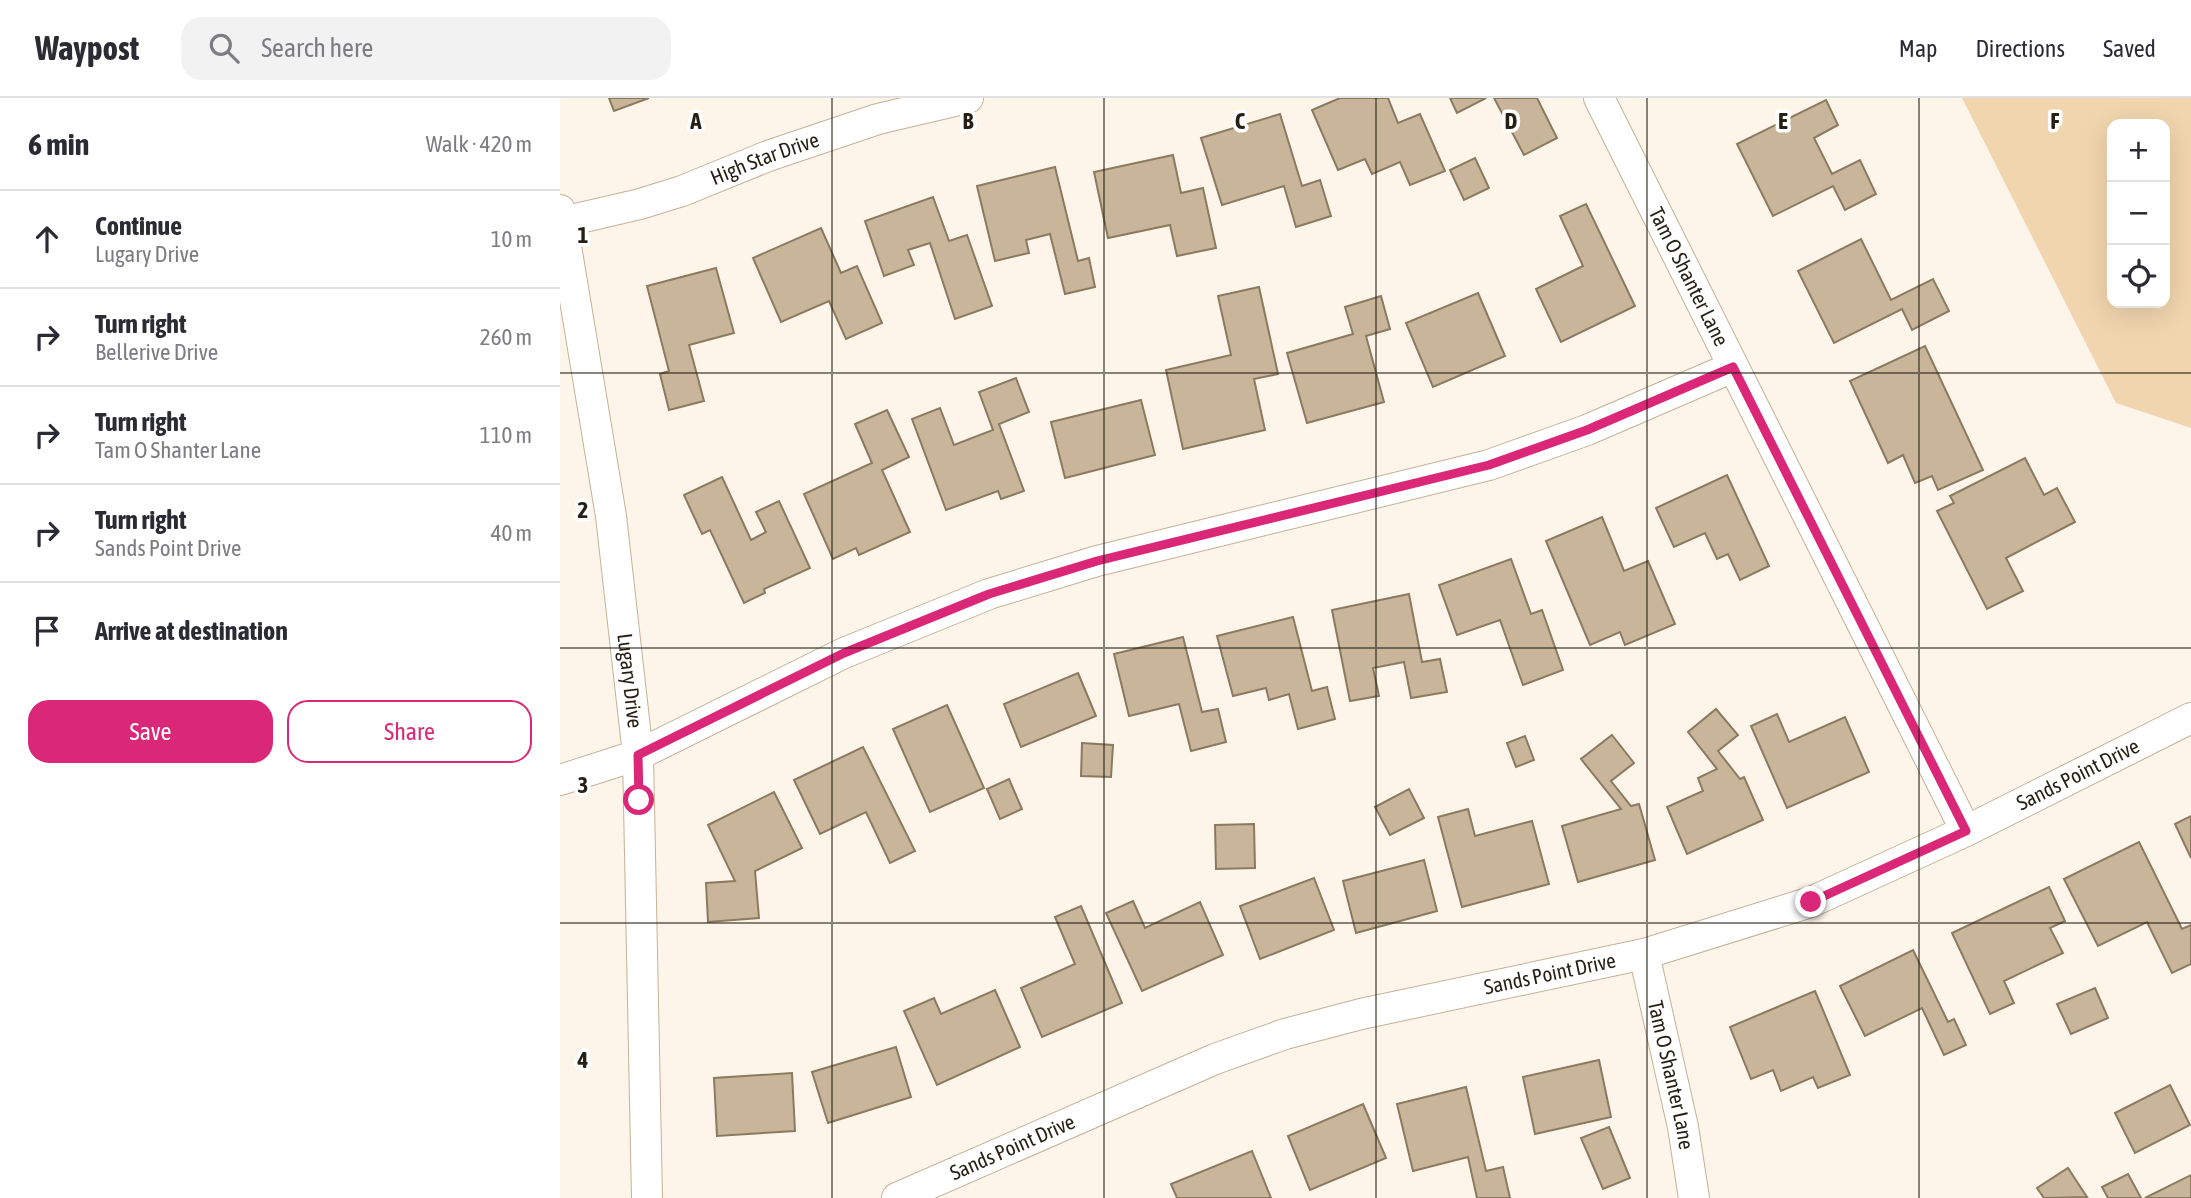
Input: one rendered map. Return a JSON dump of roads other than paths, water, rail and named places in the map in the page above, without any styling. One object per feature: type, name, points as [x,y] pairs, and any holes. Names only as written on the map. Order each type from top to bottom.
[{"type":"street","name":"High Star Drive","points":[[561,216],[639,204],[682,191],[768,156],[878,120],[968,98]]},
{"type":"street","name":"Tam O Shanter Lane","points":[[1599,98],[1966,831]]},
{"type":"street","name":"Lugary Drive","points":[[561,216],[611,516],[638,755],[647,1198]]},
{"type":"street","points":[[560,780],[638,755],[844,653],[989,594],[1110,558],[1489,465],[1587,430],[1733,367]]},
{"type":"street","name":"Sands Point Drive","points":[[897,1198],[1214,1059],[1285,1034],[1361,1014],[1644,954],[1811,902],[1966,831],[2191,718]]},
{"type":"street","name":"Tam O Shanter Lane","points":[[1644,954],[1683,1127],[1694,1198]]}]
